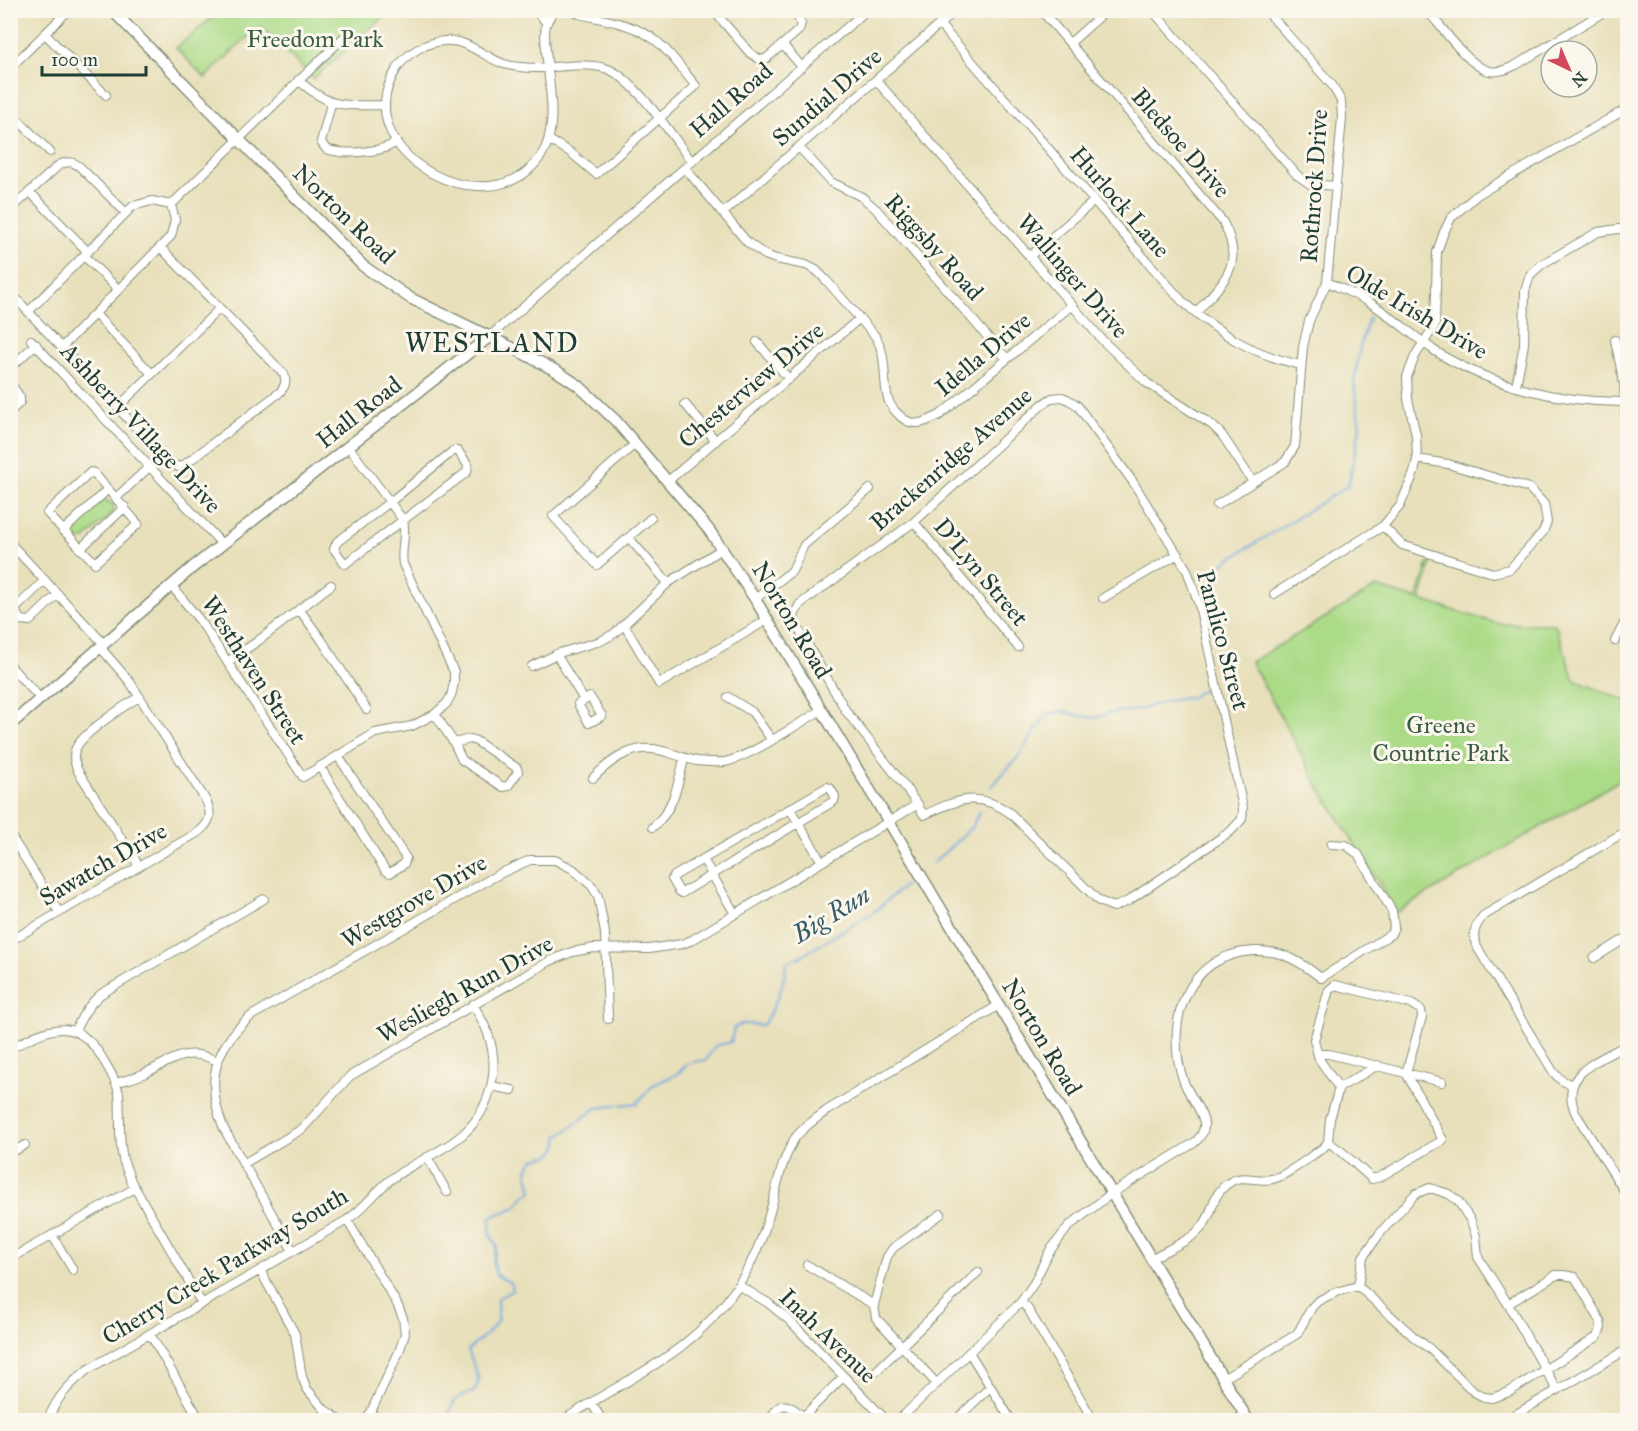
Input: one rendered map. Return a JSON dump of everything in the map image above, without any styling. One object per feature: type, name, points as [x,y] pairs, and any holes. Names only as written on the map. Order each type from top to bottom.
[{"type":"main road","name":"Norton Road","points":[[112,10],[369,271],[410,298],[570,379],[588,394],[668,481],[723,548],[1248,1420]]},
{"type":"main road","name":"Hall Road","points":[[10,725],[171,585],[489,337]]},
{"type":"street","points":[[10,68],[69,10]]},
{"type":"street","points":[[535,10],[547,23]]},
{"type":"street","points":[[554,10],[547,23],[547,68],[552,128],[549,140],[540,156],[526,170],[498,184],[461,185],[437,177],[418,165],[396,142],[390,129],[385,105],[387,89],[398,66],[406,57],[427,45],[436,42],[460,42],[492,59],[516,67],[547,68],[591,65],[608,69],[632,87],[658,119],[688,165],[747,242],[765,255],[806,265],[816,270],[860,318]]},
{"type":"street","points":[[549,140],[570,152],[597,174],[696,86],[656,40],[629,26],[579,14],[574,10]]},
{"type":"street","points":[[713,10],[755,58],[764,60],[783,45],[801,26],[793,10]]},
{"type":"street","name":"Hall Road","points":[[489,337],[867,10]]},
{"type":"street","name":"Sundial Drive","points":[[723,213],[956,10]]},
{"type":"street","name":"Bledsoe Drive","points":[[1041,10],[1223,222],[1232,239],[1233,257],[1229,272],[1196,313]]},
{"type":"street","points":[[1070,43],[1107,10]]},
{"type":"street","points":[[1152,10],[1297,175],[1310,184],[1336,186]]},
{"type":"street","name":"Rothrock Drive","points":[[1217,505],[1285,462],[1295,446],[1303,347],[1309,321],[1327,282],[1342,118],[1341,100],[1332,85],[1266,10]]},
{"type":"street","points":[[1427,10],[1473,61],[1483,69],[1492,71],[1508,69],[1516,65],[1607,10]]},
{"type":"street","name":"Hurlock Lane","points":[[939,25],[1167,285],[1196,313],[1232,339],[1263,354],[1301,365]]},
{"type":"street","points":[[45,34],[106,95]]},
{"type":"street","points":[[171,205],[344,37]]},
{"type":"street","points":[[783,45],[802,67]]},
{"type":"street","points":[[298,80],[314,94],[332,104],[385,105]]},
{"type":"street","name":"Wallinger Drive","points":[[876,80],[1104,342],[1147,383],[1212,425],[1222,435],[1253,482]]},
{"type":"street","points":[[332,104],[321,142],[326,149],[369,151],[390,147],[396,142]]},
{"type":"street","points":[[1274,594],[1383,526],[1400,506],[1414,473],[1417,459],[1416,435],[1408,399],[1407,377],[1415,356],[1435,325],[1437,252],[1451,218],[1477,195],[1628,108]]},
{"type":"street","points":[[10,112],[50,152]]},
{"type":"street","name":"Riggsby Road","points":[[799,147],[831,182],[862,197],[876,209],[1007,359]]},
{"type":"street","points":[[10,210],[66,161],[74,162],[126,213]]},
{"type":"street","points":[[30,192],[119,290]]},
{"type":"street","points":[[28,311],[133,206],[152,201],[171,205]]},
{"type":"street","points":[[1030,256],[1094,202]]},
{"type":"street","points":[[62,347],[161,248],[174,231],[175,220],[171,205]]},
{"type":"street","points":[[1516,386],[1524,344],[1525,291],[1530,275],[1542,264],[1598,232],[1628,230]]},
{"type":"street","points":[[10,292],[169,463],[179,467],[283,389],[285,379],[284,374],[161,248]]},
{"type":"street","name":"Olde Irish Drive","points":[[1327,282],[1374,305],[1424,343],[1477,373],[1516,386],[1582,400],[1626,402]]},
{"type":"street","name":"Idella Drive","points":[[860,318],[881,345],[889,400],[903,419],[914,425],[928,422],[940,414],[1072,305]]},
{"type":"street","points":[[118,407],[219,309]]},
{"type":"street","points":[[95,314],[152,374]]},
{"type":"street","name":"Chesterview Drive","points":[[668,481],[860,318]]},
{"type":"street","points":[[1615,340],[1626,402],[1628,463]]},
{"type":"street","name":"Ashberry Village Drive","points":[[10,368],[33,342],[222,544]]},
{"type":"street","points":[[757,342],[789,379]]},
{"type":"street","points":[[10,383],[21,397],[20,402],[10,412]]},
{"type":"street","name":"Brackenridge Avenue","points":[[918,804],[846,711],[798,631],[794,615],[800,604],[808,597],[914,522],[1047,401],[1056,397],[1068,399],[1081,410]]},
{"type":"street","points":[[685,404],[716,441]]},
{"type":"street","name":"Pamlico Street","points":[[918,804],[924,815],[964,799],[975,798],[998,805],[1010,813],[1099,901],[1114,907],[1128,902],[1231,831],[1242,819],[1243,808],[1198,605],[1186,570],[1133,482],[1081,410]]},
{"type":"street","points":[[635,444],[553,516],[597,565],[651,518]]},
{"type":"street","points":[[338,756],[406,858],[405,864],[395,872],[390,873],[385,870],[320,767],[375,733],[412,726],[435,714],[451,696],[454,676],[401,556],[406,534],[403,519],[349,447]]},
{"type":"street","points":[[453,451],[458,451],[468,465],[467,472],[403,519],[345,564],[334,549],[342,536],[390,502],[453,451]]},
{"type":"street","points":[[1383,526],[1402,545],[1493,573],[1510,569],[1543,532],[1547,516],[1542,500],[1529,488],[1448,464],[1417,459]]},
{"type":"street","points":[[116,498],[150,466]]},
{"type":"street","points":[[91,472],[108,489],[138,524],[97,563],[93,563],[48,515],[48,512],[91,472]]},
{"type":"street","points":[[63,531],[108,489]]},
{"type":"street","points":[[755,598],[792,571],[804,545],[870,489]]},
{"type":"street","points":[[80,549],[125,507]]},
{"type":"street","name":"D'Lyn Street","points":[[914,522],[1018,647]]},
{"type":"street","points":[[629,538],[668,583]]},
{"type":"street","points":[[10,543],[102,645],[139,697],[118,710],[82,740],[76,747],[74,756],[78,771],[139,866]]},
{"type":"street","points":[[532,666],[556,654],[601,641],[625,626],[668,583],[723,548]]},
{"type":"street","points":[[1103,598],[1178,555]]},
{"type":"street","points":[[45,580],[17,607],[16,612],[20,620],[30,621],[58,594]]},
{"type":"street","name":"Westhaven Street","points":[[171,585],[190,606],[303,777],[320,767]]},
{"type":"street","points":[[227,662],[331,585]]},
{"type":"street","points":[[299,609],[367,710]]},
{"type":"street","points":[[1615,642],[1628,616]]},
{"type":"street","points":[[625,626],[659,684],[767,620]]},
{"type":"street","points":[[556,654],[584,700]]},
{"type":"street","points":[[10,666],[41,699]]},
{"type":"street","name":"Sawatch Drive","points":[[10,941],[206,827],[210,817],[205,799],[139,697]]},
{"type":"street","points":[[728,697],[752,712],[771,739]]},
{"type":"street","points":[[593,778],[612,760],[634,751],[653,749],[684,759],[713,763],[738,758],[822,710]]},
{"type":"street","points":[[435,714],[462,760],[503,787],[508,786],[518,772],[517,768],[477,741],[470,739],[454,743]]},
{"type":"street","points":[[653,827],[662,819],[671,804],[684,759]]},
{"type":"street","points":[[827,788],[830,788],[835,796],[834,801],[799,824],[682,893],[679,891],[672,879],[790,809],[827,788]]},
{"type":"street","name":"Wesliegh Run Drive","points":[[243,1164],[302,1129],[351,1076],[550,961],[572,952],[605,948],[649,949],[682,944],[918,804]]},
{"type":"street","points":[[790,809],[822,862]]},
{"type":"street","points":[[1572,1085],[1561,1080],[1540,1054],[1477,948],[1474,931],[1484,916],[1628,830]]},
{"type":"street","points":[[11,839],[59,912]]},
{"type":"street","points":[[899,1420],[1021,1302],[1049,1252],[1061,1234],[1074,1221],[1112,1192],[1194,1143],[1203,1131],[1201,1116],[1183,1080],[1175,1038],[1180,1008],[1185,995],[1198,976],[1231,955],[1261,951],[1291,957],[1322,978],[1391,934],[1394,927],[1392,911],[1358,854],[1346,845],[1331,844]]},
{"type":"street","name":"Westgrove Drive","points":[[217,1061],[231,1036],[251,1016],[499,874],[530,860],[546,859],[564,864],[583,876],[598,897],[603,914],[608,1019]]},
{"type":"street","points":[[704,859],[735,914]]},
{"type":"street","points":[[75,1032],[81,1016],[101,994],[264,899]]},
{"type":"street","points":[[1594,958],[1628,937]]},
{"type":"street","points":[[1328,1142],[1372,1179],[1380,1177],[1443,1140],[1406,1073],[1422,1017],[1421,1010],[1411,1004],[1339,985],[1331,986],[1314,1040],[1318,1054],[1339,1088]]},
{"type":"street","name":"Cherry Creek Parkway South","points":[[48,1420],[57,1400],[67,1387],[87,1370],[347,1221],[361,1211],[391,1179],[456,1139],[469,1128],[479,1116],[491,1086],[494,1069],[489,1034],[473,1004]]},
{"type":"street","points":[[564,1420],[673,1354],[708,1323],[738,1285],[752,1261],[782,1167],[799,1134],[826,1111],[999,1005]]},
{"type":"street","points":[[10,1049],[47,1030],[66,1029],[93,1044],[116,1083],[123,1159],[135,1188],[202,1304]]},
{"type":"street","points":[[1628,1044],[1584,1070],[1570,1090],[1572,1105],[1628,1197]]},
{"type":"street","points":[[116,1083],[143,1074],[187,1054],[204,1055],[217,1061],[214,1096],[216,1111],[224,1130],[293,1251]]},
{"type":"street","points":[[1318,1054],[1329,1054],[1378,1065],[1442,1082]]},
{"type":"street","points":[[1151,1259],[1197,1232],[1204,1225],[1214,1199],[1225,1185],[1239,1177],[1263,1180],[1279,1177],[1323,1149],[1328,1142],[1330,1119],[1339,1088],[1378,1065]]},
{"type":"street","points":[[491,1086],[512,1090]]},
{"type":"street","points":[[10,1153],[25,1145]]},
{"type":"street","points":[[427,1157],[447,1192]]},
{"type":"street","points":[[10,1260],[135,1188]]},
{"type":"street","points":[[1358,1286],[1363,1257],[1416,1194],[1430,1188],[1449,1194],[1458,1201],[1471,1221],[1476,1236],[1478,1257],[1557,1390]]},
{"type":"street","points":[[937,1384],[876,1318],[874,1305],[887,1257],[892,1248],[941,1214]]},
{"type":"street","points":[[347,1221],[397,1304],[404,1328],[404,1341],[367,1420]]},
{"type":"street","points":[[52,1235],[73,1270]]},
{"type":"street","points":[[807,1264],[874,1305]]},
{"type":"street","points":[[260,1270],[295,1334],[306,1389],[324,1409],[340,1420]]},
{"type":"street","points":[[871,1376],[978,1272]]},
{"type":"street","points":[[1358,1286],[1430,1349],[1474,1392],[1484,1397],[1492,1398],[1509,1392],[1597,1337],[1601,1328],[1596,1310],[1575,1277],[1556,1275],[1508,1304]]},
{"type":"street","name":"Inah Avenue","points":[[738,1285],[768,1302],[790,1321],[886,1420]]},
{"type":"street","points":[[1223,1379],[1297,1334],[1312,1307],[1318,1301],[1336,1292],[1358,1286]]},
{"type":"street","points":[[1021,1302],[1028,1309],[1093,1420]]},
{"type":"street","points":[[150,1334],[200,1420]]},
{"type":"street","points":[[1506,1420],[1628,1349]]},
{"type":"street","points":[[969,1352],[1011,1420]]},
{"type":"street","points":[[771,1420],[780,1408],[788,1405],[805,1418],[843,1377]]},
{"type":"street","points":[[956,1420],[990,1387]]},
{"type":"street","points":[[592,1404],[602,1420]]},
{"type":"green space","name":"Freedom Park","points":[[220,11],[391,11],[313,79],[260,25],[205,78],[176,48]]},
{"type":"green space","points":[[106,500],[114,505],[113,512],[84,540],[78,540],[72,533],[76,523],[91,508]]},
{"type":"green space","name":"Greene Countrie Park","points":[[1428,563],[1431,563],[1420,600],[1499,624],[1555,624],[1574,680],[1624,700],[1627,699],[1627,776],[1397,912],[1319,787],[1251,662],[1376,587],[1417,599]]},
{"type":"waterway","points":[[1213,585],[1220,565],[1348,486],[1360,428],[1354,383],[1360,346],[1369,318]]},
{"type":"waterway","name":"Big Run","points":[[991,787],[1018,757],[1047,714],[1063,711],[1095,718],[1192,697],[1203,689]]},
{"type":"waterway","name":"Big Run","points":[[933,863],[972,827],[979,812]]},
{"type":"waterway","name":"Big Run","points":[[454,1420],[449,1415],[454,1401],[474,1392],[479,1380],[468,1350],[489,1332],[498,1320],[497,1299],[513,1290],[511,1283],[496,1275],[493,1260],[497,1246],[490,1235],[491,1217],[516,1207],[522,1198],[532,1191],[527,1170],[534,1159],[555,1152],[558,1137],[596,1108],[637,1103],[653,1085],[677,1074],[688,1063],[706,1060],[715,1046],[731,1042],[734,1028],[742,1024],[763,1025],[779,995],[787,962],[803,955],[874,912],[905,885]]},
{"type":"district","name":"WESTLAND","points":[[492,342]]}]
